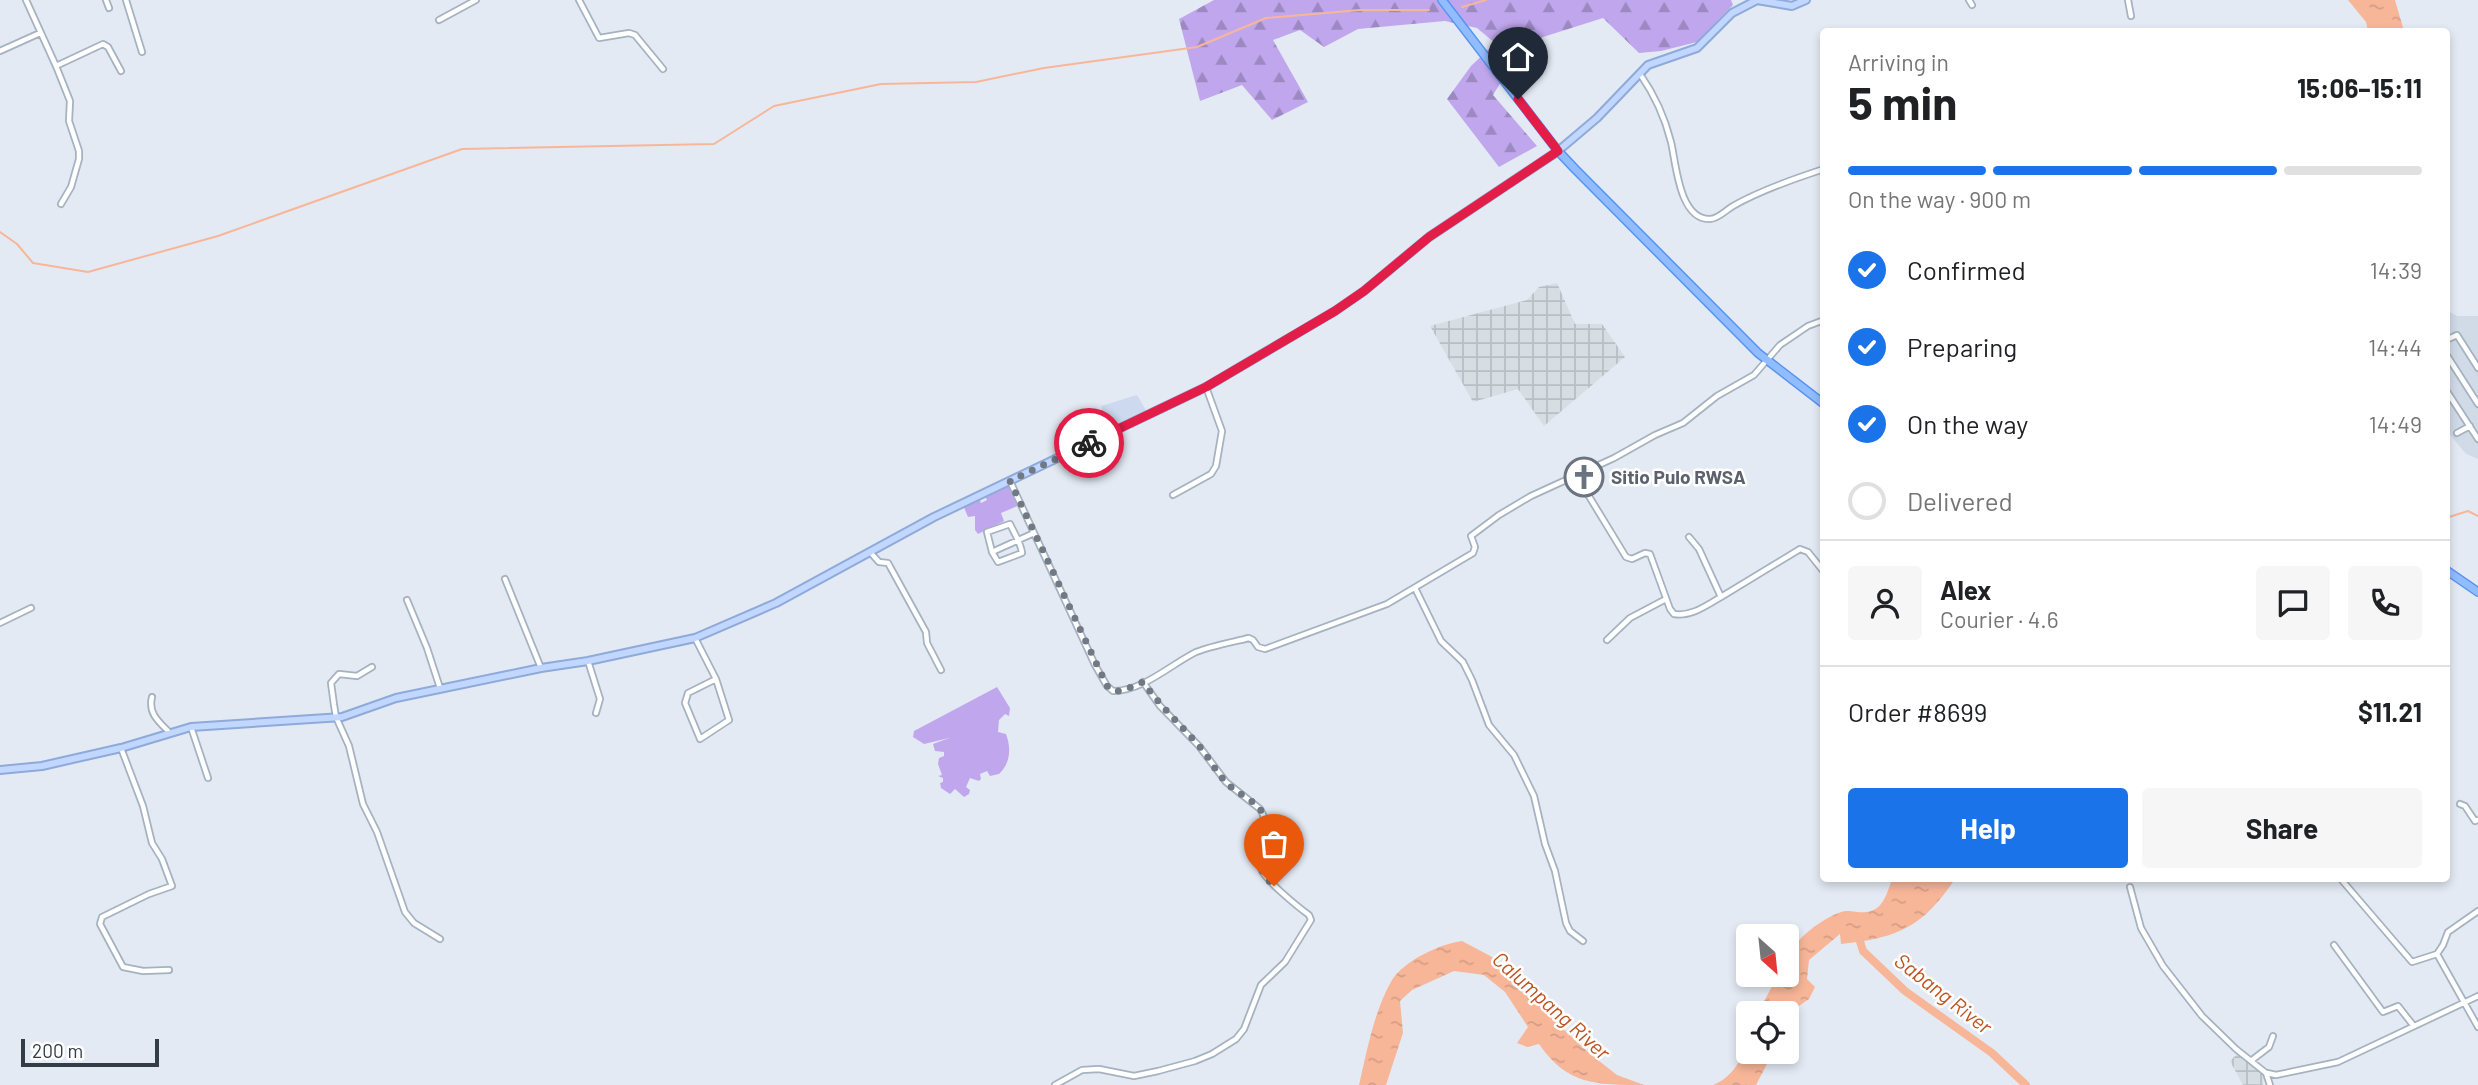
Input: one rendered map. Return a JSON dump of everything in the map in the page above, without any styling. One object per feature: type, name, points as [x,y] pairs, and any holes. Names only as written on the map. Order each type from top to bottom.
[{"type":"main road","points":[[1441,0],[1558,151],[1766,360],[1820,401]]},
{"type":"main road","points":[[2450,572],[2478,592]]},
{"type":"street","points":[[26,0],[70,102],[69,121],[79,151],[71,187],[61,204]]},
{"type":"street","points":[[106,0],[109,8]]},
{"type":"street","points":[[126,0],[142,52]]},
{"type":"street","points":[[439,20],[476,0]]},
{"type":"street","points":[[579,0],[599,38],[629,33],[635,35],[663,69]]},
{"type":"street","points":[[0,771],[42,766],[121,748],[191,727],[336,717],[396,698],[541,668],[589,662],[695,638],[776,603],[934,517],[1206,387],[1335,311],[1364,291],[1429,237],[1558,151],[1597,118],[1639,73],[1653,62],[1697,48],[1732,13],[1751,2],[1792,6],[1806,0]]},
{"type":"street","points":[[2129,0],[2131,16]]},
{"type":"street","points":[[0,51],[40,33]]},
{"type":"street","points":[[56,66],[103,44],[108,47],[121,71]]},
{"type":"street","points":[[1639,73],[1651,89],[1662,117],[1686,203],[1699,216],[1710,219],[1719,216],[1746,199],[1820,171]]},
{"type":"street","points":[[1010,481],[1107,686],[1113,691],[1122,691],[1206,649],[1249,638],[1253,639],[1258,647],[1265,649],[1366,613],[1415,588],[1473,553],[1475,547],[1471,536],[1490,521],[1531,496],[1614,458],[1654,435],[1683,424],[1717,396],[1748,379],[1780,345],[1808,326],[1820,322]]},
{"type":"street","points":[[2450,338],[2457,335],[2460,338],[2478,368]]},
{"type":"street","points":[[2450,360],[2478,404]]},
{"type":"street","points":[[1173,495],[1195,485],[1215,470],[1222,431],[1206,387]]},
{"type":"street","points":[[2450,396],[2478,439]]},
{"type":"street","points":[[2457,433],[2470,426]]},
{"type":"street","points":[[1576,474],[1626,557],[1632,559],[1645,553],[1650,554],[1674,614],[1690,613],[1800,549],[1808,552],[1820,567]]},
{"type":"street","points":[[1008,523],[1022,553],[998,562],[992,552],[988,532],[1008,523]]},
{"type":"street","points":[[992,552],[1034,533]]},
{"type":"street","points":[[1689,537],[1699,549],[1721,597]]},
{"type":"street","points":[[870,552],[879,562],[888,563],[926,632],[927,643],[941,670]]},
{"type":"street","points":[[505,579],[541,668]]},
{"type":"street","points":[[1415,588],[1441,641],[1463,662],[1489,725],[1514,755],[1534,796],[1566,923],[1570,931],[1583,941]]},
{"type":"street","points":[[1607,640],[1630,618],[1667,599]]},
{"type":"street","points":[[407,600],[441,689]]},
{"type":"street","points":[[0,622],[31,608]]},
{"type":"street","points":[[695,638],[716,679],[729,720],[700,738],[685,703],[685,696],[716,679]]},
{"type":"street","points":[[589,662],[600,699],[596,713]]},
{"type":"street","points":[[372,667],[360,676],[341,673],[333,678],[331,690],[336,717],[349,746],[363,804],[377,832],[405,912],[414,923],[440,939]]},
{"type":"street","points":[[1055,1085],[1082,1070],[1099,1069],[1134,1076],[1158,1071],[1195,1061],[1236,1040],[1244,1029],[1262,985],[1285,962],[1311,920],[1309,915],[1266,879],[1261,869],[1259,859],[1266,822],[1260,809],[1226,782],[1199,746],[1160,706],[1143,682]]},
{"type":"street","points":[[152,696],[150,703],[153,716],[169,732]]},
{"type":"street","points":[[191,727],[208,778]]},
{"type":"street","points":[[121,748],[144,806],[152,843],[162,859],[172,886],[102,917],[100,924],[122,967],[143,971],[169,970]]},
{"type":"street","points":[[2460,804],[2475,821],[2478,820]]},
{"type":"street","points":[[2343,882],[2412,962],[2437,954],[2444,945],[2448,932],[2478,911]]},
{"type":"street","points":[[2130,887],[2141,928],[2163,967],[2202,1016],[2266,1073],[2270,1085]]},
{"type":"street","points":[[2334,945],[2383,1012],[2398,1006],[2413,1025]]},
{"type":"street","points":[[2437,954],[2478,1027]]},
{"type":"street","points":[[2266,1073],[2276,1075],[2338,1062],[2478,996]]},
{"type":"street","points":[[2252,1060],[2269,1047],[2273,1036]]},
{"type":"shaded area","points":[[1557,283],[1575,324],[1602,324],[1625,357],[1544,426],[1518,389],[1473,402],[1430,326],[1527,300],[1539,287]]},
{"type":"shaded area","points":[[2450,312],[2457,316],[2478,316],[2478,459],[2466,454],[2450,435]]},
{"type":"shaded area","points":[[1137,395],[1147,412],[1110,430],[1101,406]]},
{"type":"shaded area","points":[[2239,1052],[2264,1072],[2263,1085],[2243,1085],[2230,1061]]},
{"type":"green space","points":[[1214,0],[1731,0],[1733,5],[1697,42],[1661,51],[1639,53],[1603,18],[1543,37],[1515,59],[1493,95],[1537,146],[1499,167],[1447,99],[1471,66],[1495,43],[1477,28],[1445,21],[1358,29],[1324,47],[1300,30],[1273,40],[1308,102],[1272,120],[1242,85],[1200,101],[1179,19]]},
{"type":"green space","points":[[1010,483],[1020,505],[1001,513],[1004,521],[978,534],[975,530],[975,516],[968,517],[963,505],[979,498],[981,503],[987,500],[984,495]]},
{"type":"green space","points":[[997,687],[1010,708],[1009,716],[1005,714],[999,720],[998,732],[1006,734],[1008,739],[1009,755],[1006,765],[999,774],[990,776],[987,771],[980,774],[979,781],[970,778],[966,787],[970,790],[969,794],[964,797],[955,789],[950,794],[941,788],[943,778],[938,776],[942,775],[938,764],[944,752],[935,751],[933,744],[949,738],[924,744],[913,737],[914,731]]},
{"type":"water","points":[[2348,0],[2395,0],[2403,28],[2367,28],[2366,22]]},
{"type":"water","points":[[1891,882],[1953,882],[1932,909],[1894,933],[1841,944],[1840,934],[1809,960],[1807,979],[1815,987],[1809,999],[1799,1006],[1799,1001],[1764,1001],[1772,987],[1799,987],[1799,941],[1811,929],[1837,913],[1865,912],[1880,905]]},
{"type":"water","points":[[1462,941],[1494,958],[1545,1012],[1589,1053],[1617,1075],[1644,1085],[1584,1080],[1560,1068],[1539,1044],[1527,1047],[1517,1043],[1528,1027],[1505,992],[1484,975],[1454,971],[1412,990],[1400,1001],[1403,1033],[1386,1085],[1359,1085],[1376,1018],[1392,980],[1405,966],[1424,954]]},
{"type":"water","points":[[1737,1064],[1767,1064],[1756,1085],[1713,1085]]},
{"type":"waterway","points":[[1462,7],[1486,0]]},
{"type":"waterway","points":[[0,232],[17,244],[33,263],[88,272],[218,236],[462,149],[714,144],[774,106],[881,84],[976,82],[1044,68],[1197,47],[1266,18],[1360,10],[1429,10]]},
{"type":"waterway","points":[[2450,517],[2468,511],[2478,516]]},
{"type":"waterway","name":"Sabang River","points":[[1858,935],[1863,951],[1905,991],[1992,1053],[2026,1085]]},
{"type":"way so far","points":[[1089,443],[1010,481],[1107,686],[1113,691],[1122,691],[1143,682],[1160,706],[1199,746],[1232,789],[1260,809],[1266,822],[1259,859],[1266,879],[1274,886]]},
{"type":"place","name":"Sitio Pulo RWSA","points":[[1584,477]]},
{"type":"route","points":[[1089,443],[1206,387],[1335,311],[1440,229],[1558,151],[1518,99]]},
{"type":"water label","name":"Calumpang River","points":[[1551,1006]]}]
